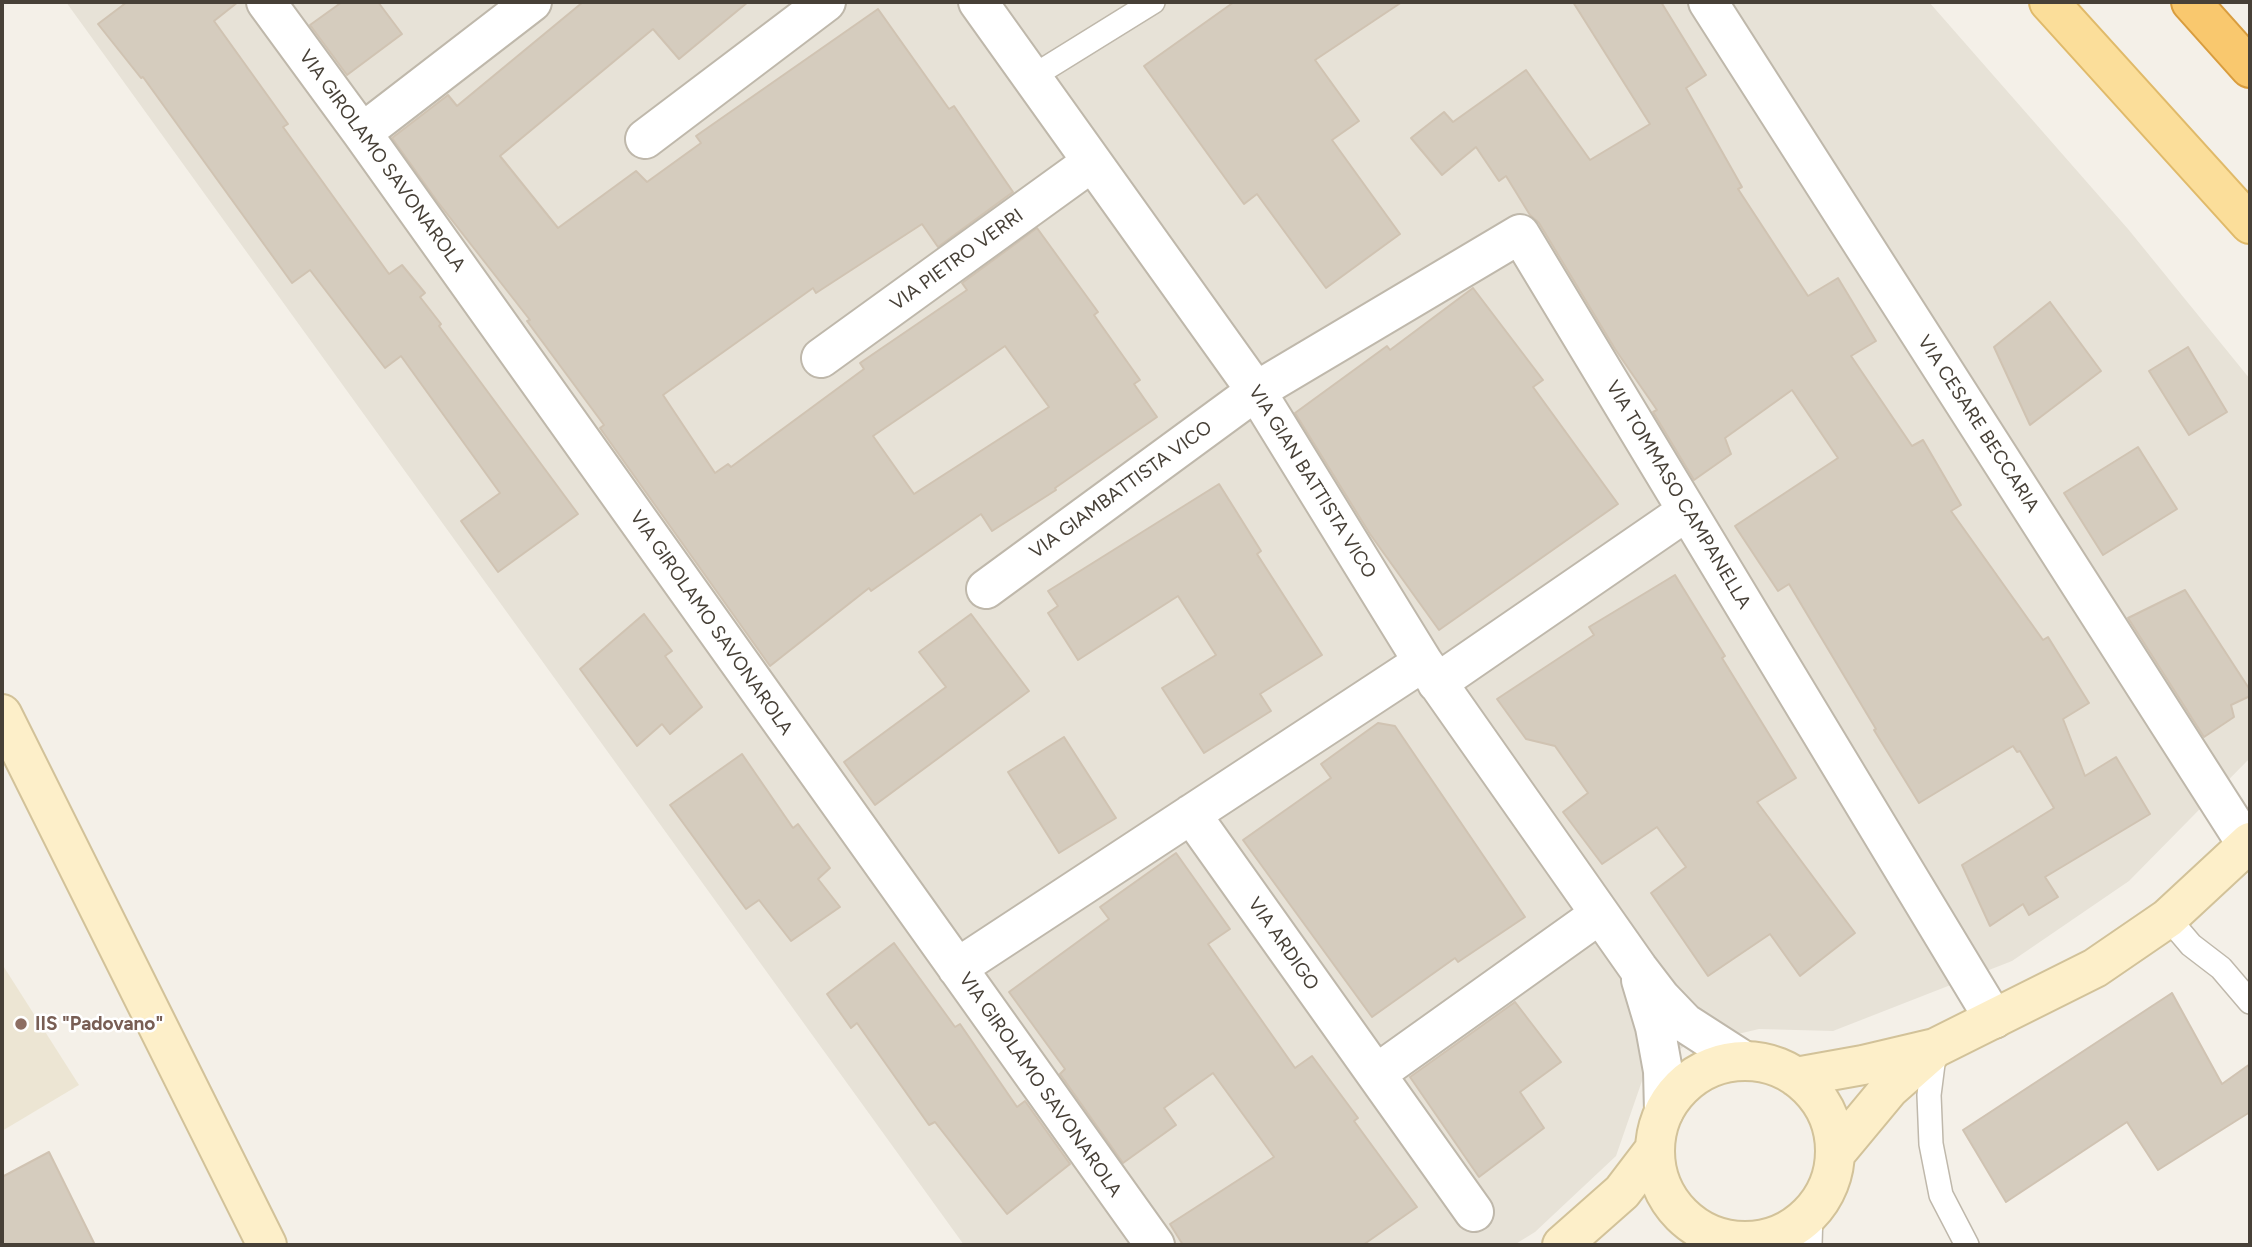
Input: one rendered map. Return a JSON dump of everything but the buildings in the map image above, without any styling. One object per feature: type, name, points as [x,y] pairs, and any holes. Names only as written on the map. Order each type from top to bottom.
[{"type":"highway","points":[[2191,2],[2250,68]]},
{"type":"main road","points":[[2049,2],[2250,224]]},
{"type":"main road","points":[[2,714],[267,1245]]},
{"type":"main road","points":[[1796,1077],[1935,1048],[2095,968],[2168,918],[2249,844]]},
{"type":"main road","points":[[1835,1154],[1889,1089],[1935,1048]]},
{"type":"main road","points":[[1744,1061],[1771,1065],[1796,1077],[1818,1098],[1831,1125],[1835,1154],[1828,1185],[1811,1229],[1793,1228],[1771,1238],[1747,1242],[1716,1242],[1673,1207],[1659,1180],[1654,1150],[1657,1129],[1664,1111],[1678,1091],[1697,1074],[1720,1065],[1744,1061]]},
{"type":"main road","points":[[1562,1245],[1622,1192],[1654,1150]]},
{"type":"street","name":"VIA GIROLAMO SAVONAROLA","points":[[265,2],[362,133],[1155,1245]]},
{"type":"street","points":[[362,133],[532,2]]},
{"type":"street","points":[[645,139],[826,2]]},
{"type":"street","name":"VIA GIAN BATTISTA VICO","points":[[978,2],[1256,391],[1430,672],[1637,968],[1685,1023],[1744,1061]]},
{"type":"street","name":"VIA CESARE BECCARIA","points":[[1708,2],[2249,844]]},
{"type":"street","name":"VIA PIETRO VERRI","points":[[821,358],[1092,162]]},
{"type":"street","name":"VIA TOMMASO CAMPANELLA","points":[[1256,391],[1520,234],[1993,1019]]},
{"type":"street","name":"VIA GIAMBATTISTA VICO","points":[[986,589],[1256,391]]},
{"type":"street","points":[[957,968],[1191,814],[1430,672],[1687,511]]},
{"type":"street","name":"VIA ARDIGO","points":[[1191,814],[1474,1212]]},
{"type":"street","points":[[1376,1074],[1600,914]]},
{"type":"street","name":"VIA GIAN BATTISTA VICO","points":[[1637,968],[1663,1071],[1664,1111]]},
{"type":"lane","points":[[1032,78],[1153,2]]},
{"type":"lane","points":[[2168,918],[2191,945],[2221,968],[2250,1002]]},
{"type":"lane","points":[[1935,1048],[1929,1095],[1931,1144],[1941,1195],[1967,1245]]},
{"type":"shaded area","points":[[66,2],[1929,2],[2128,229],[2250,379],[2250,758],[2129,881],[2012,961],[1833,1031],[1759,1029],[1683,1047],[1643,1078],[1616,1156],[1535,1232],[1514,1245],[964,1245]]},
{"type":"shaded area","name":"IIS \"Padovano\"","points":[[2,964],[79,1085],[2,1131]]},
{"type":"place","name":"IIS \"Padovano\"","points":[[21,1024]]}]
